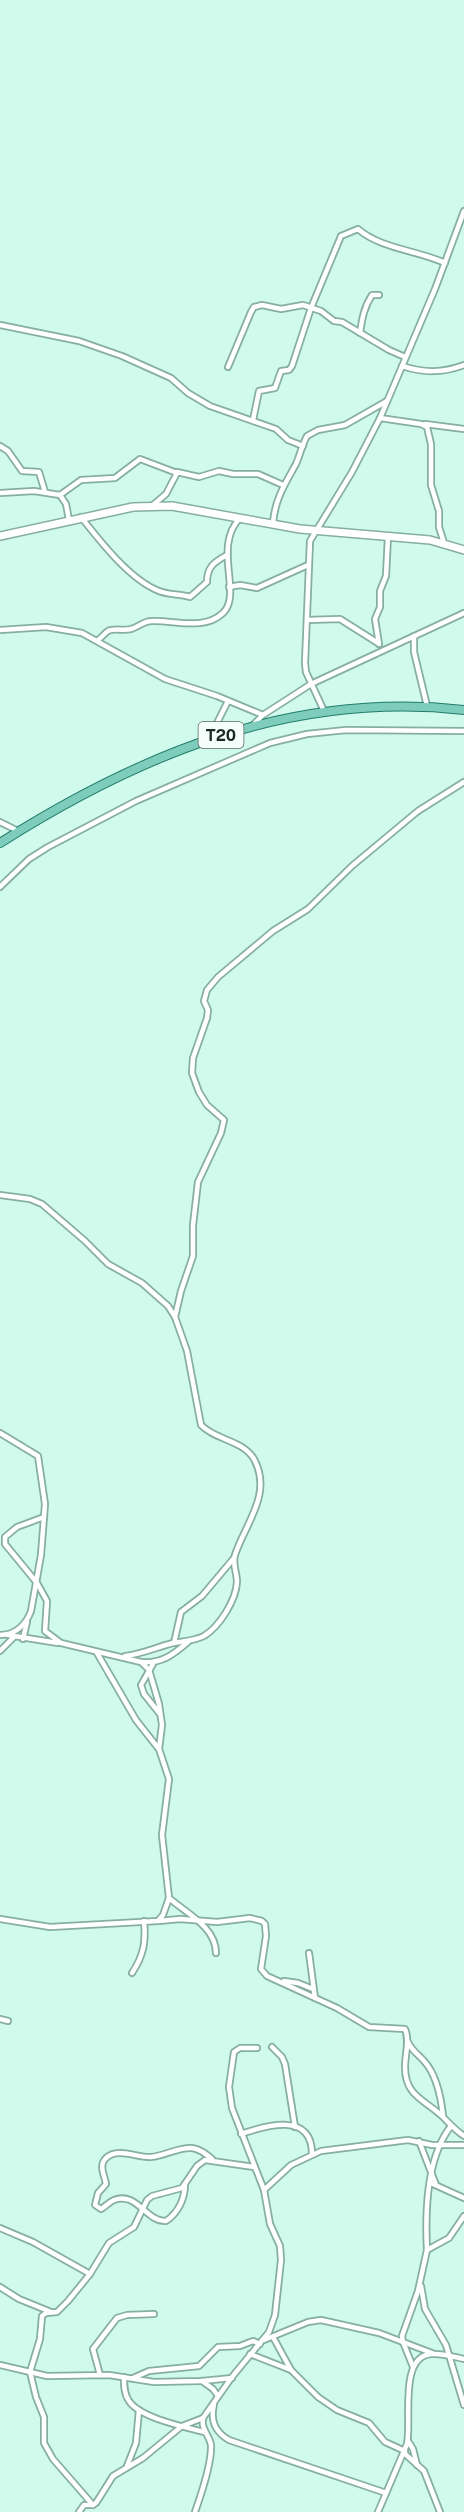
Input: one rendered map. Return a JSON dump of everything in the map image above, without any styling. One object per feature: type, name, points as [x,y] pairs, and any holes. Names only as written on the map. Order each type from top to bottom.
[{"type":"main road","name":"T20","points":[[0,843],[18,831],[140,767],[204,740],[253,724],[354,707],[427,706],[464,710]]},
{"type":"street","points":[[324,711],[306,672],[305,663],[310,541],[352,472],[380,418],[464,211]]},
{"type":"street","points":[[253,420],[259,390],[275,388],[282,371],[290,369],[311,308],[339,239],[357,229],[382,243],[426,255],[444,263]]},
{"type":"street","points":[[360,333],[368,300],[372,295],[379,295]]},
{"type":"street","points":[[228,367],[254,307],[262,305],[287,309],[299,305],[321,311],[334,321],[342,322],[405,357]]},
{"type":"street","points":[[0,325],[79,342],[122,356],[171,378],[181,388],[204,403],[276,429],[288,440],[303,446]]},
{"type":"street","points":[[402,366],[433,372],[464,365]]},
{"type":"street","points":[[273,523],[275,506],[283,485],[309,435],[345,424],[387,401]]},
{"type":"street","points":[[380,418],[464,429]]},
{"type":"street","points":[[421,424],[427,427],[431,444],[431,485],[437,503],[444,543]]},
{"type":"street","points":[[0,446],[8,451],[22,471],[39,472],[45,492]]},
{"type":"street","points":[[60,495],[81,480],[115,478],[140,459],[199,477],[219,471],[233,474],[258,474],[283,485]]},
{"type":"street","points":[[153,505],[167,493],[177,478],[177,472]]},
{"type":"street","points":[[0,493],[45,492],[60,495],[66,504],[69,520]]},
{"type":"street","points":[[0,536],[69,520],[153,505],[193,508],[316,531],[444,543],[464,550]]},
{"type":"street","points":[[81,518],[115,559],[143,583],[170,594],[190,597],[207,582],[207,571],[211,566],[227,555]]},
{"type":"street","points":[[98,640],[108,631],[133,628],[145,621],[198,623],[210,621],[226,608],[230,597],[227,555],[229,531],[240,518]]},
{"type":"street","points":[[381,651],[375,619],[380,607],[380,591],[386,576],[388,536]]},
{"type":"street","points":[[229,587],[240,585],[257,588],[308,565]]},
{"type":"street","points":[[253,724],[311,684],[464,613]]},
{"type":"street","points":[[307,620],[340,619],[373,638],[379,644]]},
{"type":"street","points":[[0,630],[46,627],[82,633],[165,679],[263,715]]},
{"type":"street","points":[[414,636],[414,652],[427,706]]},
{"type":"street","points":[[204,740],[214,729],[228,701]]},
{"type":"street","points":[[0,887],[29,860],[48,847],[136,801],[270,743],[307,734],[346,730],[464,731]]},
{"type":"street","points":[[175,1317],[193,1256],[193,1225],[198,1182],[221,1133],[224,1120],[207,1105],[198,1092],[192,1073],[193,1058],[207,1018],[208,1010],[204,1001],[207,990],[218,977],[271,933],[308,909],[340,877],[418,811],[464,782]]},
{"type":"street","points":[[0,822],[18,831]]},
{"type":"street","points":[[0,1195],[30,1199],[42,1204],[80,1236],[108,1264],[125,1272],[157,1294],[175,1317],[192,1370],[201,1425],[206,1431],[242,1447],[254,1458],[260,1493],[234,1558],[202,1596],[181,1612],[174,1643]]},
{"type":"street","points":[[0,1432],[38,1456],[45,1504],[37,1583],[23,1639]]},
{"type":"street","points":[[5,1544],[5,1537],[10,1531],[44,1517]]},
{"type":"street","points":[[0,1538],[37,1583],[47,1601],[45,1631],[61,1643]]},
{"type":"street","points":[[162,1715],[144,1694],[141,1685],[153,1664],[172,1655],[188,1642],[205,1635],[215,1625],[231,1601],[237,1585],[234,1558]]},
{"type":"street","points":[[2,1635],[13,1633],[28,1619]]},
{"type":"street","points":[[2,1635],[61,1643],[116,1658],[153,1664]]},
{"type":"street","points":[[0,1651],[14,1637]]},
{"type":"street","points":[[116,1658],[143,1653],[174,1643],[188,1642]]},
{"type":"street","points":[[96,1653],[136,1720],[159,1749],[169,1779],[162,1835],[169,1898],[163,1915],[158,1921]]},
{"type":"street","points":[[141,1662],[148,1670],[162,1715],[159,1749]]},
{"type":"street","points":[[169,1898],[198,1920],[215,1942],[216,1953]]},
{"type":"street","points":[[0,1919],[50,1927],[180,1919],[217,1922],[250,1918],[261,1921],[265,1924],[266,1935],[261,1969],[267,1976],[348,2014],[369,2027],[403,2028],[413,2051],[425,2062],[438,2086],[443,2116]]},
{"type":"street","points":[[132,1972],[143,1952],[146,1937],[144,1921]]},
{"type":"street","points":[[309,1953],[315,1998]]},
{"type":"street","points":[[281,1982],[298,1983],[313,1990]]},
{"type":"street","points":[[0,2019],[8,2021]]},
{"type":"street","points":[[407,2040],[405,2066],[409,2086],[423,2103],[443,2116],[464,2136]]},
{"type":"street","points":[[272,2047],[282,2057],[285,2064],[295,2127]]},
{"type":"street","points":[[93,2505],[112,2476],[143,2458],[182,2426],[203,2418],[262,2342],[275,2315],[281,2251],[270,2224],[264,2190],[241,2134],[230,2095],[232,2056],[238,2049],[257,2048]]},
{"type":"street","points":[[241,2134],[272,2125],[295,2127],[306,2131],[310,2138],[312,2154]]},
{"type":"street","points":[[431,2174],[438,2144],[451,2126]]},
{"type":"street","points":[[413,2367],[402,2342],[421,2280],[427,2250],[426,2212],[434,2184],[419,2141]]},
{"type":"street","points":[[264,2190],[291,2165],[312,2154],[366,2144],[419,2141],[464,2145]]},
{"type":"street","points":[[185,2184],[183,2200],[173,2216],[166,2221],[156,2220],[142,2206],[119,2199],[102,2209],[96,2207],[96,2196],[106,2184],[102,2169],[104,2159],[108,2157],[127,2153],[152,2157],[191,2148],[203,2152],[212,2160]]},
{"type":"street","points":[[41,2318],[46,2313],[54,2313],[61,2309],[90,2274],[109,2242],[134,2227],[142,2206],[152,2196],[177,2190],[185,2184],[196,2166],[205,2160],[254,2168]]},
{"type":"street","points":[[434,2184],[464,2198]]},
{"type":"street","points":[[427,2250],[449,2238],[464,2216]]},
{"type":"street","points":[[0,2228],[33,2242],[90,2274]]},
{"type":"street","points":[[421,2280],[425,2308],[443,2338],[464,2405]]},
{"type":"street","points":[[0,2287],[35,2306],[54,2313]]},
{"type":"street","points":[[35,2306],[41,2318],[40,2340],[30,2372],[44,2417],[46,2449],[78,2490],[93,2505]]},
{"type":"street","points":[[100,2375],[93,2349],[114,2321],[127,2314],[154,2314]]},
{"type":"street","points":[[133,2379],[149,2371],[199,2366],[214,2350],[223,2345],[240,2346],[253,2341],[262,2342],[308,2322],[319,2320],[353,2329],[368,2330],[432,2354],[464,2359]]},
{"type":"street","points":[[273,2337],[291,2370],[316,2395],[337,2410],[369,2423],[385,2442],[404,2452],[424,2472],[440,2512]]},
{"type":"street","points":[[378,2512],[408,2441],[410,2379],[413,2367],[421,2357],[432,2354]]},
{"type":"street","points":[[250,2355],[291,2370]]},
{"type":"street","points":[[0,2365],[47,2376],[100,2375],[154,2382],[232,2378]]},
{"type":"street","points":[[124,2378],[126,2396],[129,2402],[139,2410],[204,2432]]},
{"type":"street","points":[[202,2381],[218,2396]]},
{"type":"street","points":[[214,2401],[212,2412],[214,2425],[220,2435],[229,2440],[386,2493]]},
{"type":"street","points":[[128,2466],[136,2443],[139,2410]]},
{"type":"street","points":[[195,2512],[211,2446],[204,2432],[203,2418]]},
{"type":"street","points":[[408,2441],[413,2449],[417,2465]]},
{"type":"street","points":[[79,2512],[84,2505],[93,2505]]}]
